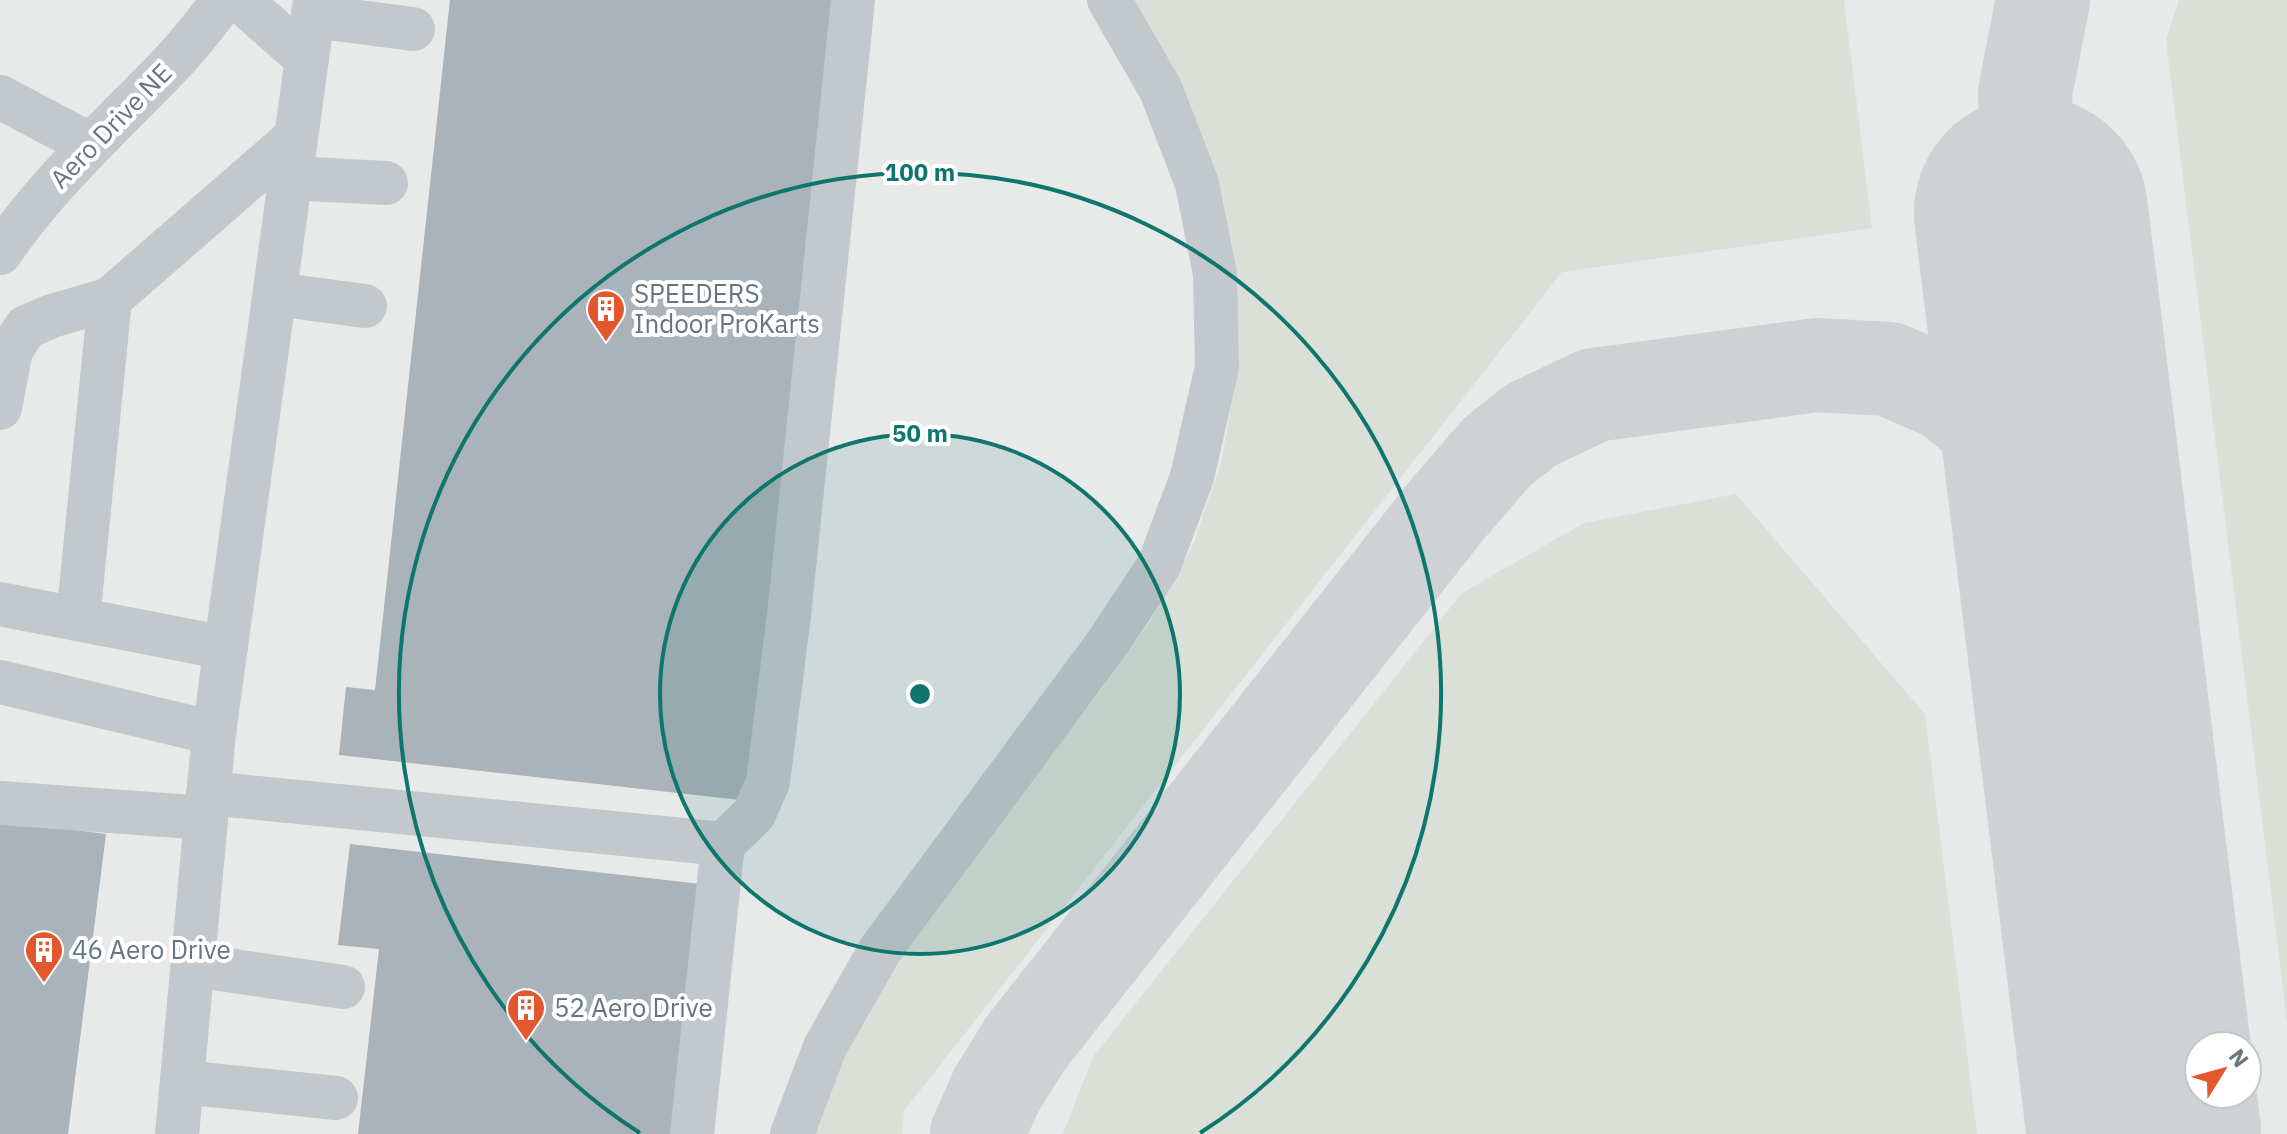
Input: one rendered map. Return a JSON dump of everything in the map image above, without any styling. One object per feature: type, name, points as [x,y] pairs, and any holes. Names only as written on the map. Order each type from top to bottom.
[{"type":"street","name":"Aero Drive NE","points":[[0,253],[18,226],[89,144],[171,64],[224,0]]},
{"type":"street","points":[[240,0],[307,59]]},
{"type":"street","points":[[692,1134],[723,844],[754,814],[768,782],[789,615],[853,0]]},
{"type":"street","points":[[792,1134],[825,1047],[880,950],[1109,641],[1159,565],[1192,477],[1217,367],[1215,274],[1197,184],[1161,90],[1109,0]]},
{"type":"street","points":[[177,1134],[214,733],[314,8],[413,29]]},
{"type":"street","points":[[0,97],[89,144]]},
{"type":"street","points":[[293,157],[386,183]]},
{"type":"street","points":[[0,408],[11,350],[26,327],[110,299],[293,157]]},
{"type":"street","points":[[275,294],[365,306]]},
{"type":"street","points":[[78,619],[110,299]]},
{"type":"street","points":[[0,604],[226,648]]},
{"type":"street","points":[[0,682],[214,733]]},
{"type":"street","points":[[0,803],[207,806],[723,844]]},
{"type":"street","points":[[193,965],[343,987]]},
{"type":"street","points":[[182,1082],[336,1098]]},
{"type":"shaded area","points":[[0,0],[2287,0],[2287,1134],[0,1134]]},
{"type":"shaded area","points":[[1131,0],[1844,0],[1872,228],[1562,272],[904,1111],[902,1134],[812,1134],[862,1007],[920,921],[1099,693],[1150,622],[1193,545],[1221,463],[1236,380]]},
{"type":"shaded area","points":[[2179,0],[2287,0],[2287,1022],[2166,40]]},
{"type":"shaded area","points":[[1736,494],[1925,714],[1977,1134],[1063,1134],[1093,1057],[1462,593],[1584,523]]},
{"type":"building","name":"SPEEDERS Indoor ProKarts","points":[[450,0],[836,0],[749,801],[339,755],[346,687],[375,690]]},
{"type":"building","name":"46 Aero Drive","points":[[0,820],[106,834],[68,1134],[0,1134]]},
{"type":"building","name":"52 Aero Drive","points":[[350,844],[701,884],[672,1134],[358,1134],[379,949],[338,945]]},
{"type":"taxiway","points":[[2031,213],[2025,93],[2043,0]]},
{"type":"taxiway","points":[[977,1134],[996,1091],[1025,1044],[1446,511],[1497,452],[1531,425],[1594,395],[1817,365],[1889,369],[1947,394],[2005,441],[2038,502],[2077,594]]},
{"type":"runway","points":[[2031,213],[2144,1134]]},
{"type":"place","name":"SPEEDERS Indoor ProKarts","points":[[606,343]]},
{"type":"place","name":"46 Aero Drive","points":[[44,984]]},
{"type":"place","name":"52 Aero Drive","points":[[526,1042]]}]
